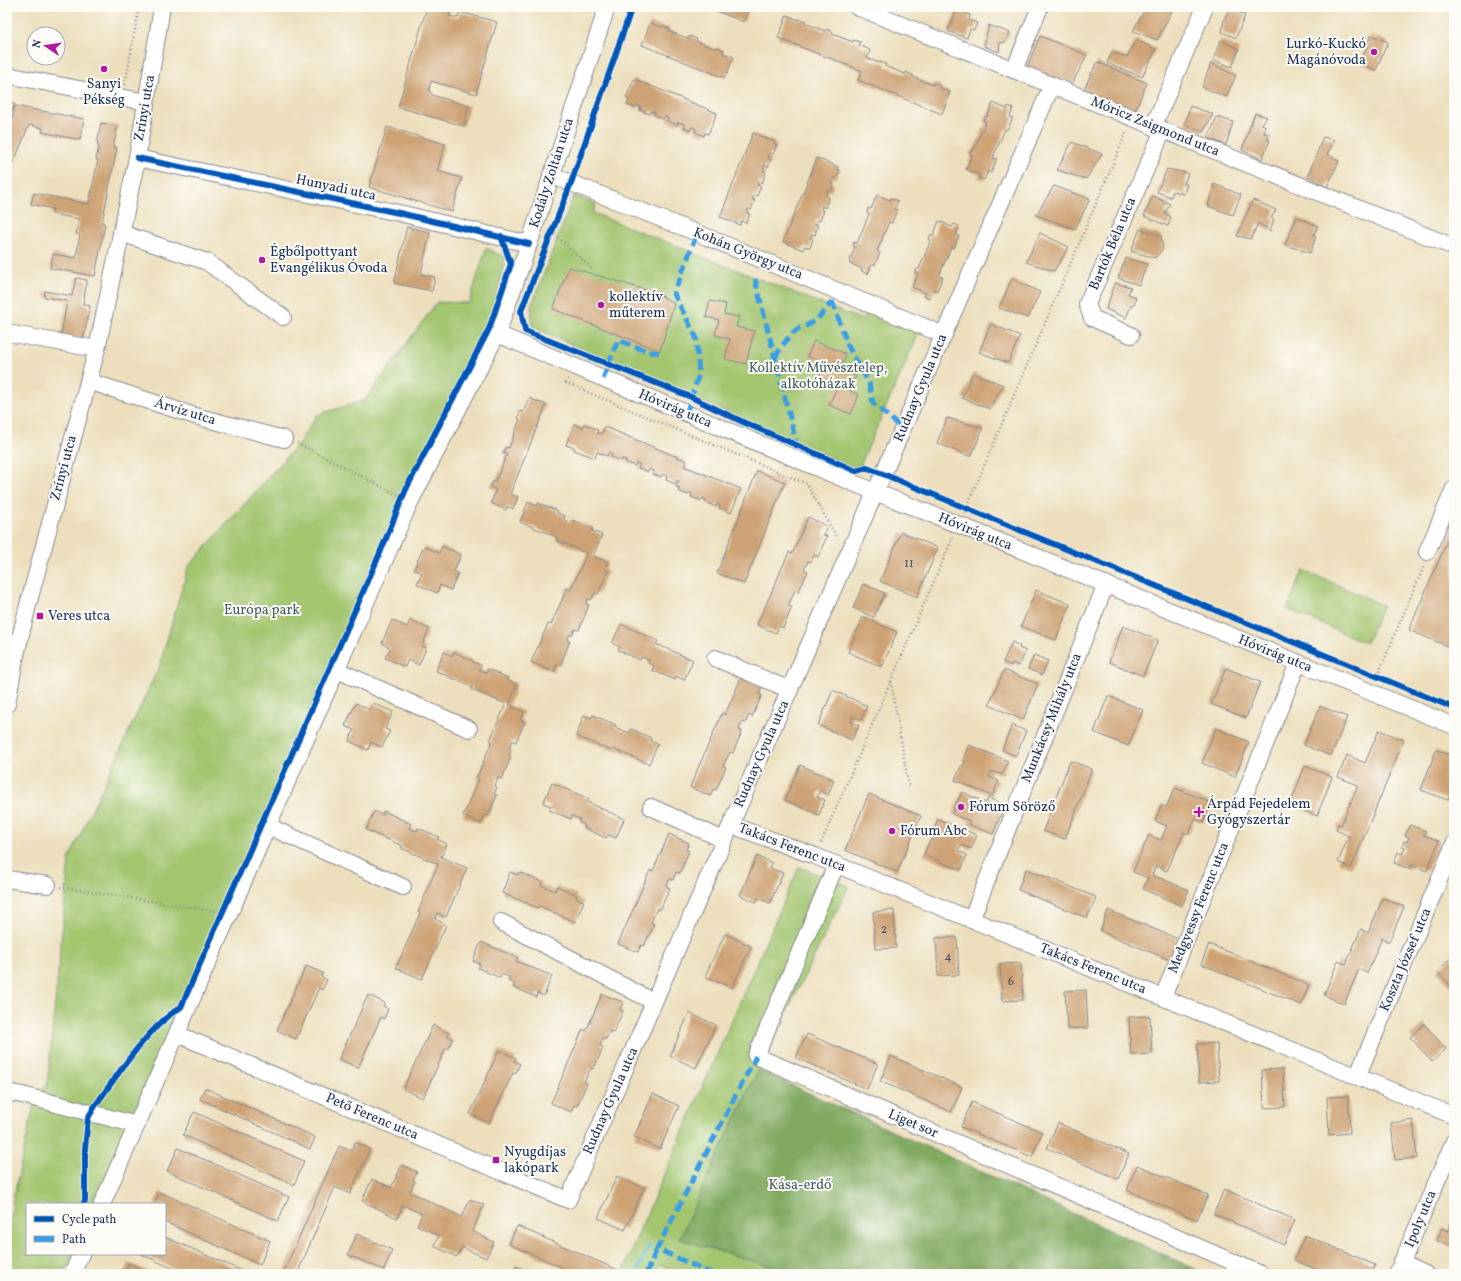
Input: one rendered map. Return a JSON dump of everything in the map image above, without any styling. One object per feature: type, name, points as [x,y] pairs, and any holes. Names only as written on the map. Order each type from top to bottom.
[{"type":"street","name":"Zrínyi utca","points":[[7,704],[11,659],[98,349],[136,158],[162,7]]},
{"type":"street","name":"Kodály Zoltán utca","points":[[102,1203],[410,502],[497,334],[529,244],[607,7]]},
{"type":"street","name":"Móricz Zsigmond utca","points":[[857,7],[1454,247]]},
{"type":"street","points":[[1014,70],[1040,7]]},
{"type":"street","name":"Bartók Béla utca","points":[[1131,335],[1092,318],[1087,304],[1205,7]]},
{"type":"street","points":[[7,75],[146,102]]},
{"type":"street","name":"Rudnay Gyula utca","points":[[568,1200],[1052,85]]},
{"type":"street","name":"Hunyadi utca","points":[[136,158],[399,213],[529,244]]},
{"type":"street","name":"Kohán György utca","points":[[551,175],[697,233],[944,335]]},
{"type":"street","points":[[121,233],[207,262],[283,317]]},
{"type":"street","points":[[7,333],[98,349]]},
{"type":"street","name":"Hóvirág utca","points":[[497,334],[875,492],[1106,584],[1454,726]]},
{"type":"street","name":"Árvíz utca","points":[[88,381],[195,416],[284,439]]},
{"type":"street","points":[[1427,552],[1454,489]]},
{"type":"street","name":"Munkácsy Mihály utca","points":[[971,920],[1106,584]]},
{"type":"street","name":"Rudnay Gyula utca","points":[[715,658],[790,690]]},
{"type":"street","name":"Medgyessy Ferenc utca","points":[[1162,997],[1298,663]]},
{"type":"street","points":[[336,670],[469,729]]},
{"type":"street","points":[[651,807],[724,840]]},
{"type":"street","name":"Takács Ferenc utca","points":[[731,825],[816,856],[1454,1116]]},
{"type":"street","points":[[268,826],[403,887]]},
{"type":"street","name":"Koszta József utca","points":[[1358,1077],[1454,844]]},
{"type":"street","name":"Liget sor","points":[[836,865],[756,1056],[1261,1274]]},
{"type":"street","points":[[7,879],[48,885]]},
{"type":"street","points":[[501,922],[654,1002]]},
{"type":"street","name":"Pető Ferenc utca","points":[[177,1034],[568,1200]]},
{"type":"street","points":[[7,1092],[22,1094],[137,1125]]},
{"type":"street","name":"Ipoly utca","points":[[1399,1269],[1454,1141]]},
{"type":"street","points":[[72,1274],[81,1255]]},
{"type":"street","points":[[1399,1269],[1425,1274]]},
{"type":"path","points":[[123,97],[139,7]]},
{"type":"path","points":[[816,856],[1133,118]]},
{"type":"path","points":[[549,239],[554,225]]},
{"type":"path","points":[[552,232],[593,270]]},
{"type":"path","points":[[572,366],[566,383],[807,484],[836,536]]},
{"type":"path","points":[[284,439],[299,443],[403,495],[400,504]]},
{"type":"path","points":[[959,506],[974,511]]},
{"type":"path","points":[[1370,692],[1427,560],[1427,552]]},
{"type":"path","points":[[1369,673],[1384,679]]},
{"type":"path","points":[[891,681],[909,788]]},
{"type":"path","points":[[48,885],[230,913]]},
{"type":"green space","name":"Kollektív Művésztelep, alkotóházak","points":[[574,195],[596,204],[593,213],[863,320],[867,311],[919,333],[858,470],[532,327],[531,307]]},
{"type":"green space","name":"Európa park","points":[[486,248],[505,257],[489,329],[403,497],[94,1203],[26,1203],[26,1255],[73,1255],[64,1274],[7,1274],[7,1254],[13,1200],[38,1091],[47,1086],[69,859],[159,667],[188,567],[299,443],[317,415],[365,400],[437,302],[469,303]]},
{"type":"green space","points":[[1303,570],[1383,605],[1366,643],[1287,609]]},
{"type":"green space","points":[[799,867],[849,886],[758,1070],[680,1239],[779,1269],[777,1274],[682,1274],[660,1265],[656,1274],[622,1274],[641,1227]]},
{"type":"green space","name":"Kása-erdő","points":[[758,1070],[1206,1274],[777,1274],[779,1269],[679,1239]]},
{"type":"building","points":[[427,7],[451,7],[449,16],[458,18],[460,12],[497,22],[476,94],[431,81],[429,90],[432,95],[469,106],[464,126],[398,107]]},
{"type":"building","points":[[707,7],[750,7],[744,22]]},
{"type":"building","points":[[1146,7],[1163,7],[1172,11],[1157,40],[1133,31]]},
{"type":"building","points":[[1230,8],[1245,15],[1236,38],[1222,32],[1224,20]]},
{"type":"building","points":[[957,9],[970,15],[969,20],[977,23],[974,30],[970,29],[967,38],[948,31]]},
{"type":"building","points":[[787,15],[806,21],[805,23],[825,31],[826,29],[833,32],[832,34],[853,42],[853,40],[860,42],[859,45],[870,50],[867,58],[886,64],[885,66],[905,74],[906,72],[913,75],[913,77],[933,85],[933,83],[940,85],[939,88],[950,92],[942,114],[858,80],[862,71],[778,38]]},
{"type":"building","points":[[650,23],[663,26],[670,29],[669,31],[689,39],[690,36],[697,39],[696,41],[716,49],[717,47],[724,50],[723,53],[734,57],[725,78],[642,45]]},
{"type":"building","points":[[989,25],[1010,33],[1004,43],[1000,42],[999,52],[984,46]]},
{"type":"building","name":"Lurkó-Kuckó Magánóvoda","points":[[1371,35],[1388,42],[1376,70],[1360,63]]},
{"type":"building","points":[[1040,36],[1087,55],[1070,88],[1027,67]]},
{"type":"building","points":[[1136,40],[1156,49],[1142,77],[1107,63],[1112,52],[1127,57]]},
{"type":"building","points":[[1221,40],[1239,49],[1232,67],[1213,60]]},
{"type":"building","points":[[1097,62],[1147,83],[1134,113],[1082,93]]},
{"type":"building","points":[[1211,63],[1236,76],[1226,97],[1202,87]]},
{"type":"building","points":[[634,79],[717,113],[708,134],[705,133],[704,136],[695,132],[696,129],[692,127],[690,130],[683,127],[684,124],[678,122],[677,125],[667,121],[668,118],[665,116],[663,119],[654,115],[655,112],[651,111],[649,114],[640,110],[641,107],[637,105],[636,108],[627,105],[629,100],[626,98]]},
{"type":"building","points":[[7,101],[15,104],[7,124]]},
{"type":"building","points":[[993,103],[1007,109],[1008,106],[1013,108],[1010,117],[1013,118],[1007,130],[1005,129],[993,158],[997,159],[991,173],[988,171],[984,180],[978,178],[980,175],[966,169],[972,155],[969,154],[973,151],[986,122],[983,121],[985,116],[987,117]]},
{"type":"building","points":[[15,106],[84,119],[80,140],[42,132],[43,128],[29,125],[14,162],[7,159],[7,133],[12,121]]},
{"type":"building","points":[[1190,106],[1213,114],[1203,132],[1185,124]]},
{"type":"building","points":[[1255,113],[1267,117],[1262,124],[1265,126],[1264,133],[1270,135],[1267,140],[1270,140],[1262,159],[1242,150]]},
{"type":"building","points":[[1217,117],[1233,122],[1226,145],[1208,138]]},
{"type":"building","points":[[101,123],[118,126],[113,147],[117,148],[102,223],[105,224],[95,276],[50,268],[53,254],[76,258],[80,235],[76,234],[79,219],[52,214],[53,209],[31,204],[34,193],[89,204],[98,160],[96,160],[99,145],[97,144]]},
{"type":"building","points":[[387,127],[445,144],[437,171],[462,178],[452,212],[369,187]]},
{"type":"building","points":[[753,133],[775,142],[774,144],[777,145],[773,154],[770,153],[768,158],[771,159],[768,167],[765,165],[763,171],[766,172],[762,183],[759,181],[757,185],[761,186],[757,196],[754,195],[752,199],[755,200],[751,210],[748,209],[747,213],[750,214],[746,223],[741,221],[740,225],[720,217]]},
{"type":"building","points":[[1323,137],[1334,140],[1327,154],[1339,161],[1327,187],[1308,176]]},
{"type":"building","points":[[1072,142],[1102,154],[1086,179],[1057,170]]},
{"type":"building","points":[[817,158],[838,167],[837,169],[840,170],[836,179],[833,178],[831,183],[834,184],[831,192],[828,190],[826,196],[829,197],[825,208],[822,206],[821,210],[824,211],[820,221],[817,220],[815,224],[818,225],[815,235],[812,234],[810,238],[813,239],[810,248],[805,246],[803,250],[783,242]]},
{"type":"building","points":[[1167,169],[1188,173],[1184,184],[1187,184],[1184,194],[1173,191],[1171,197],[1157,192]]},
{"type":"building","points":[[1214,184],[1241,195],[1233,215],[1208,206]]},
{"type":"building","points":[[1054,186],[1090,199],[1075,229],[1036,215]]},
{"type":"building","points":[[877,195],[890,200],[891,198],[898,201],[894,209],[897,210],[892,223],[889,222],[877,251],[880,253],[875,265],[872,264],[868,274],[861,271],[862,269],[849,263],[855,247],[853,246],[854,242],[857,243],[869,214],[867,213],[868,208],[871,209]]},
{"type":"building","points":[[1153,196],[1170,204],[1165,213],[1171,217],[1168,226],[1144,216]]},
{"type":"building","points":[[1253,200],[1276,210],[1271,218],[1274,219],[1270,231],[1258,223],[1251,239],[1237,236]]},
{"type":"building","points":[[1297,217],[1318,226],[1314,235],[1316,237],[1310,253],[1285,245]]},
{"type":"building","points":[[939,221],[952,227],[954,224],[959,226],[956,235],[959,236],[954,248],[951,247],[939,276],[943,277],[937,291],[934,289],[930,298],[924,296],[926,293],[912,287],[918,273],[915,272],[919,269],[931,240],[929,239],[931,234],[933,236]]},
{"type":"building","points":[[407,227],[430,232],[421,274],[435,277],[432,291],[394,283]]},
{"type":"building","points":[[1140,229],[1161,236],[1163,249],[1155,258],[1131,251]]},
{"type":"building","points":[[1040,233],[1069,247],[1054,271],[1026,262]]},
{"type":"building","points":[[1126,258],[1147,264],[1139,285],[1118,278]]},
{"type":"building","points":[[569,267],[659,294],[674,304],[660,351],[553,309]]},
{"type":"building","points":[[76,278],[87,280],[83,304],[90,306],[83,340],[61,335],[67,301],[44,297],[45,291],[72,296]]},
{"type":"building","points":[[1012,279],[1040,292],[1028,318],[999,308]]},
{"type":"building","points":[[1115,283],[1131,287],[1128,294],[1136,297],[1134,305],[1131,306],[1126,318],[1106,309]]},
{"type":"building","points":[[710,301],[726,304],[724,314],[739,317],[736,327],[754,331],[746,364],[725,359],[730,339],[715,335],[719,320],[706,317]]},
{"type":"building","points":[[991,324],[1020,336],[1008,363],[979,352]]},
{"type":"building","points":[[814,341],[846,354],[840,370],[856,376],[850,391],[859,395],[851,414],[829,405],[837,387],[818,380],[825,363],[807,356]]},
{"type":"building","points":[[973,373],[1003,385],[990,409],[962,398]]},
{"type":"building","points":[[529,398],[546,405],[510,494],[518,497],[513,509],[507,506],[506,510],[491,503],[496,490],[490,487],[493,481],[495,482],[507,454],[503,453],[506,447],[509,448],[520,419],[518,418],[520,411],[523,412]]},
{"type":"building","points":[[947,418],[983,428],[971,457],[937,443]]},
{"type":"building","points":[[574,424],[583,428],[584,424],[598,430],[597,433],[601,434],[605,427],[687,461],[684,466],[741,489],[731,513],[719,508],[720,506],[717,504],[716,507],[705,502],[706,500],[703,498],[702,501],[691,497],[692,494],[689,492],[688,495],[678,491],[680,488],[676,487],[679,481],[677,480],[675,484],[666,480],[667,476],[663,474],[661,477],[652,474],[654,471],[649,469],[648,472],[638,468],[640,465],[636,463],[635,466],[625,462],[626,460],[622,459],[621,461],[611,457],[612,454],[609,452],[607,456],[597,452],[595,458],[574,450],[575,448],[566,445]]},
{"type":"building","points":[[757,471],[785,482],[744,584],[717,573]]},
{"type":"building","points":[[528,502],[537,506],[538,503],[558,511],[557,513],[565,516],[564,520],[571,523],[572,520],[593,528],[592,531],[602,535],[593,556],[608,562],[605,569],[608,571],[598,594],[595,593],[591,600],[588,599],[586,604],[589,605],[579,630],[575,629],[572,635],[570,634],[567,640],[570,641],[560,666],[557,664],[554,672],[531,662],[548,624],[551,625],[567,588],[571,589],[587,553],[556,540],[557,537],[520,522]]},
{"type":"building","points":[[808,517],[827,526],[823,535],[827,536],[818,557],[814,555],[811,562],[808,561],[804,570],[808,571],[799,591],[795,590],[788,606],[792,607],[783,628],[779,626],[776,633],[757,625],[789,552],[792,554]]},
{"type":"building","points":[[1454,525],[1454,649],[1409,630]]},
{"type":"building","points":[[901,532],[938,548],[917,597],[880,581]]},
{"type":"building","points":[[424,546],[439,553],[442,546],[461,555],[454,571],[458,574],[451,590],[440,585],[437,593],[417,584],[422,573],[414,569]]},
{"type":"building","points":[[863,584],[885,593],[874,617],[853,608]]},
{"type":"building","points":[[1036,590],[1070,604],[1056,640],[1021,626]]},
{"type":"building","points":[[863,617],[897,632],[882,667],[848,652]]},
{"type":"building","points":[[392,620],[407,627],[410,620],[429,629],[422,646],[426,648],[419,665],[408,660],[405,667],[385,658],[390,648],[382,643]]},
{"type":"building","points":[[621,624],[658,641],[656,644],[693,660],[684,680],[676,676],[675,680],[652,670],[654,666],[648,663],[649,660],[641,657],[640,660],[618,650],[620,647],[612,643]]},
{"type":"building","points":[[1123,626],[1158,640],[1143,676],[1109,662]]},
{"type":"building","points":[[1012,642],[1020,646],[1019,648],[1026,651],[1019,666],[1012,663],[1011,666],[1003,662]]},
{"type":"building","points":[[444,652],[452,656],[454,652],[481,665],[479,669],[486,673],[488,669],[517,684],[509,705],[524,712],[520,720],[525,722],[516,742],[512,741],[509,748],[511,750],[509,756],[511,757],[502,779],[498,777],[495,786],[497,787],[494,794],[497,795],[488,816],[485,815],[481,824],[463,816],[479,778],[477,777],[492,741],[490,740],[506,704],[471,689],[473,687],[436,671]]},
{"type":"building","points":[[1034,655],[1048,661],[1042,675],[1028,669]]},
{"type":"building","points":[[1226,668],[1260,682],[1246,718],[1211,704]]},
{"type":"building","points":[[1004,670],[1038,684],[1023,720],[989,705]]},
{"type":"building","points":[[741,678],[762,686],[759,694],[762,695],[752,717],[749,715],[745,723],[742,722],[739,730],[742,731],[733,753],[730,752],[723,766],[726,767],[716,790],[713,789],[710,796],[690,787],[722,713],[725,715]]},
{"type":"building","points":[[833,690],[867,706],[861,720],[853,716],[851,722],[859,725],[852,740],[818,725]]},
{"type":"building","points":[[1108,696],[1143,710],[1128,746],[1094,732]]},
{"type":"building","points":[[356,703],[370,710],[373,703],[393,712],[385,729],[390,731],[382,747],[371,742],[368,750],[349,741],[354,730],[345,726]]},
{"type":"building","points":[[1320,706],[1347,717],[1331,756],[1304,745]]},
{"type":"building","points":[[584,715],[591,718],[593,715],[616,725],[615,727],[629,733],[631,729],[651,738],[650,741],[658,744],[649,764],[576,736]]},
{"type":"building","points":[[1012,725],[1026,731],[1016,756],[1002,750]]},
{"type":"building","points":[[1216,728],[1249,742],[1235,777],[1202,763]]},
{"type":"building","points":[[1379,730],[1404,740],[1351,868],[1338,862],[1349,836],[1336,830],[1338,824],[1341,825],[1358,785],[1338,777],[1347,755],[1365,763]]},
{"type":"building","points":[[969,745],[1008,761],[1002,775],[992,771],[989,777],[999,781],[992,796],[955,780],[961,766],[963,766],[965,761],[963,760]]},
{"type":"building","points":[[1436,750],[1454,757],[1454,784],[1448,800],[1421,790]]},
{"type":"building","points":[[1070,761],[1092,769],[1065,839],[1043,831]]},
{"type":"building","points":[[800,765],[834,780],[828,795],[820,791],[817,797],[825,800],[819,815],[785,800]]},
{"type":"building","points":[[1305,766],[1332,777],[1317,816],[1290,805]]},
{"type":"building","points":[[552,783],[589,799],[587,802],[624,819],[616,838],[608,835],[606,838],[584,828],[585,825],[579,822],[580,819],[572,816],[571,819],[549,810],[551,806],[543,803]]},
{"type":"building","points":[[1175,788],[1212,803],[1203,823],[1195,819],[1189,834],[1184,832],[1167,871],[1156,866],[1152,875],[1189,890],[1182,906],[1143,889],[1148,878],[1133,872],[1149,835],[1161,840],[1167,826],[1155,821],[1161,805],[1166,807]]},
{"type":"building","points":[[962,792],[986,803],[988,798],[1005,805],[993,834],[968,824],[970,821],[952,814]]},
{"type":"building","points":[[869,794],[921,816],[897,872],[845,850]]},
{"type":"building","points":[[374,811],[383,815],[384,811],[411,824],[409,828],[417,831],[418,828],[439,837],[437,839],[447,844],[441,857],[467,868],[446,917],[437,913],[435,919],[446,925],[422,979],[396,968],[420,913],[418,912],[438,864],[401,848],[403,846],[366,830]]},
{"type":"building","points":[[938,819],[977,835],[971,849],[961,845],[958,851],[967,855],[961,870],[924,855],[930,840],[932,841],[934,835],[932,834]]},
{"type":"building","points":[[1410,825],[1426,831],[1424,835],[1439,841],[1427,871],[1412,865],[1410,869],[1394,863],[1398,852],[1402,854],[1405,848],[1402,847],[1404,841],[1407,842],[1409,837],[1405,836]]},
{"type":"building","points":[[669,834],[689,843],[686,850],[689,851],[680,873],[676,872],[673,880],[670,879],[666,886],[670,888],[660,910],[657,908],[651,923],[654,924],[644,946],[641,945],[638,952],[618,944],[650,870],[653,871]]},
{"type":"building","points":[[757,856],[772,863],[770,868],[783,873],[770,903],[758,898],[756,902],[740,895]]},
{"type":"building","points":[[1026,869],[1096,897],[1087,918],[1018,890]]},
{"type":"building","points":[[510,872],[518,875],[519,872],[542,882],[541,885],[555,891],[557,886],[577,895],[576,898],[584,901],[575,922],[539,906],[538,908],[502,893]]},
{"type":"building","points":[[1383,898],[1404,907],[1389,942],[1382,938],[1367,973],[1359,969],[1344,1004],[1324,995],[1338,961],[1346,964],[1361,929],[1368,933]]},
{"type":"building","points":[[894,910],[896,948],[875,949],[873,912]]},
{"type":"building","points":[[1108,910],[1178,939],[1170,960],[1100,931]]},
{"type":"building","points":[[725,934],[751,946],[732,988],[705,976]]},
{"type":"building","points":[[957,937],[959,975],[938,976],[936,938]]},
{"type":"building","points":[[481,942],[518,958],[516,961],[552,976],[544,996],[537,993],[536,997],[513,987],[515,984],[508,981],[510,978],[502,974],[500,978],[478,968],[480,964],[473,961]]},
{"type":"building","points":[[1209,944],[1309,985],[1301,1005],[1201,964]]},
{"type":"building","points":[[1451,958],[1454,962],[1454,990],[1437,971]]},
{"type":"building","points":[[1021,963],[1023,1000],[1002,1001],[1000,964]]},
{"type":"building","points":[[306,966],[323,973],[321,977],[327,980],[322,990],[319,988],[296,1039],[277,1030]]},
{"type":"building","points":[[1086,990],[1088,1028],[1067,1029],[1065,991]]},
{"type":"building","points":[[602,994],[623,1002],[620,1010],[623,1011],[613,1033],[610,1031],[606,1039],[603,1038],[600,1046],[603,1047],[594,1069],[591,1068],[584,1082],[587,1083],[577,1106],[574,1105],[571,1112],[551,1103],[583,1029],[586,1031]]},
{"type":"building","points":[[368,995],[385,1003],[383,1006],[388,1009],[384,1019],[381,1017],[358,1068],[339,1059]]},
{"type":"building","points":[[689,1013],[716,1025],[696,1068],[670,1056]]},
{"type":"building","points":[[1150,1016],[1152,1054],[1131,1055],[1129,1017]]},
{"type":"building","points":[[1424,1024],[1446,1049],[1432,1062],[1410,1037]]},
{"type":"building","points":[[433,1025],[449,1033],[447,1036],[453,1039],[448,1049],[446,1048],[423,1098],[403,1089]]},
{"type":"building","points":[[807,1034],[878,1064],[867,1089],[796,1058]]},
{"type":"building","points":[[1217,1043],[1219,1081],[1199,1082],[1197,1044]]},
{"type":"building","points":[[499,1050],[516,1058],[514,1061],[520,1064],[515,1074],[513,1073],[489,1123],[470,1114]]},
{"type":"building","points":[[891,1056],[962,1087],[951,1112],[880,1081]]},
{"type":"building","points":[[1283,1069],[1285,1107],[1264,1108],[1262,1070]]},
{"type":"building","points":[[205,1088],[315,1137],[310,1149],[200,1099]]},
{"type":"building","points":[[653,1094],[679,1106],[660,1149],[634,1137]]},
{"type":"building","points":[[1348,1096],[1350,1133],[1329,1135],[1327,1097]]},
{"type":"building","points":[[972,1102],[1042,1132],[1032,1157],[961,1127]]},
{"type":"building","points":[[194,1112],[304,1161],[294,1185],[183,1135]]},
{"type":"building","points":[[1413,1120],[1417,1158],[1395,1160],[1391,1123]]},
{"type":"building","points":[[1058,1123],[1129,1154],[1118,1179],[1047,1148]]},
{"type":"building","points":[[355,1142],[370,1149],[350,1194],[335,1187],[297,1274],[283,1274],[339,1146],[351,1151]]},
{"type":"building","points":[[178,1148],[289,1197],[278,1221],[167,1171]]},
{"type":"building","points":[[402,1165],[417,1172],[410,1192],[462,1217],[470,1199],[484,1205],[472,1231],[494,1242],[486,1258],[462,1247],[457,1257],[434,1246],[439,1236],[417,1225],[422,1214],[403,1205],[397,1218],[362,1201],[372,1179],[391,1188]]},
{"type":"building","points":[[1137,1165],[1208,1195],[1197,1220],[1127,1190]]},
{"type":"building","points":[[617,1176],[644,1188],[625,1230],[598,1218]]},
{"type":"building","points":[[1224,1189],[1295,1220],[1284,1245],[1214,1214]]},
{"type":"building","points":[[160,1192],[270,1241],[260,1265],[166,1222],[166,1203],[154,1203]]},
{"type":"building","points":[[1454,1213],[1454,1247],[1437,1241],[1442,1228],[1448,1231]]},
{"type":"building","points":[[517,1226],[627,1274],[577,1274],[509,1244]]},
{"type":"building","points":[[357,1234],[392,1250],[384,1270],[348,1255]]},
{"type":"building","points":[[1305,1235],[1375,1265],[1372,1274],[1327,1274],[1294,1260]]},
{"type":"building","points":[[166,1237],[249,1274],[185,1274],[143,1255],[166,1255]]},
{"type":"building","points":[[129,1263],[153,1274],[124,1274]]},
{"type":"building","points":[[516,1266],[536,1274],[513,1274]]},
{"type":"waterway","points":[[636,1274],[649,1246]]},
{"type":"marked path","points":[[686,414],[699,374],[696,337],[674,294],[697,233]]},
{"type":"marked path","points":[[755,279],[797,446]]},
{"type":"marked path","points":[[832,301],[848,346],[869,383],[873,403],[903,429]]},
{"type":"marked path","points":[[775,358],[785,342],[793,333],[815,320],[832,301]]},
{"type":"marked path","points":[[603,379],[618,340],[649,352],[663,353]]},
{"type":"marked path","points":[[713,1274],[657,1249],[756,1056]]},
{"type":"marked path","points":[[646,1274],[657,1249]]},
{"type":"cycle path","points":[[632,7],[571,183],[521,311],[525,331],[691,397],[743,422],[856,471],[867,468],[883,474],[1454,708]]},
{"type":"cycle path","points":[[137,158],[399,213],[529,244]]},
{"type":"cycle path","points":[[84,1203],[85,1201],[85,1149],[88,1118],[134,1052],[157,1027],[181,1007],[380,553],[406,489],[489,329],[511,264],[501,236]]},
{"type":"place","name":"Lurkó-Kuckó Magánóvoda","points":[[1374,52]]},
{"type":"place","name":"Sanyi Pékség","points":[[104,69]]},
{"type":"place","name":"Égbőlpottyant Evangélikus Óvoda","points":[[262,260]]},
{"type":"place","name":"kollektív műterem","points":[[601,305]]},
{"type":"place","name":"Veres utca","points":[[40,616]]},
{"type":"place","name":"Fórum Söröző","points":[[961,807]]},
{"type":"place","name":"Árpád Fejedelem Gyógyszertár","points":[[1199,812]]},
{"type":"place","name":"Fórum Abc","points":[[892,831]]},
{"type":"place","name":"Nyugdíjas lakópark","points":[[496,1160]]}]
